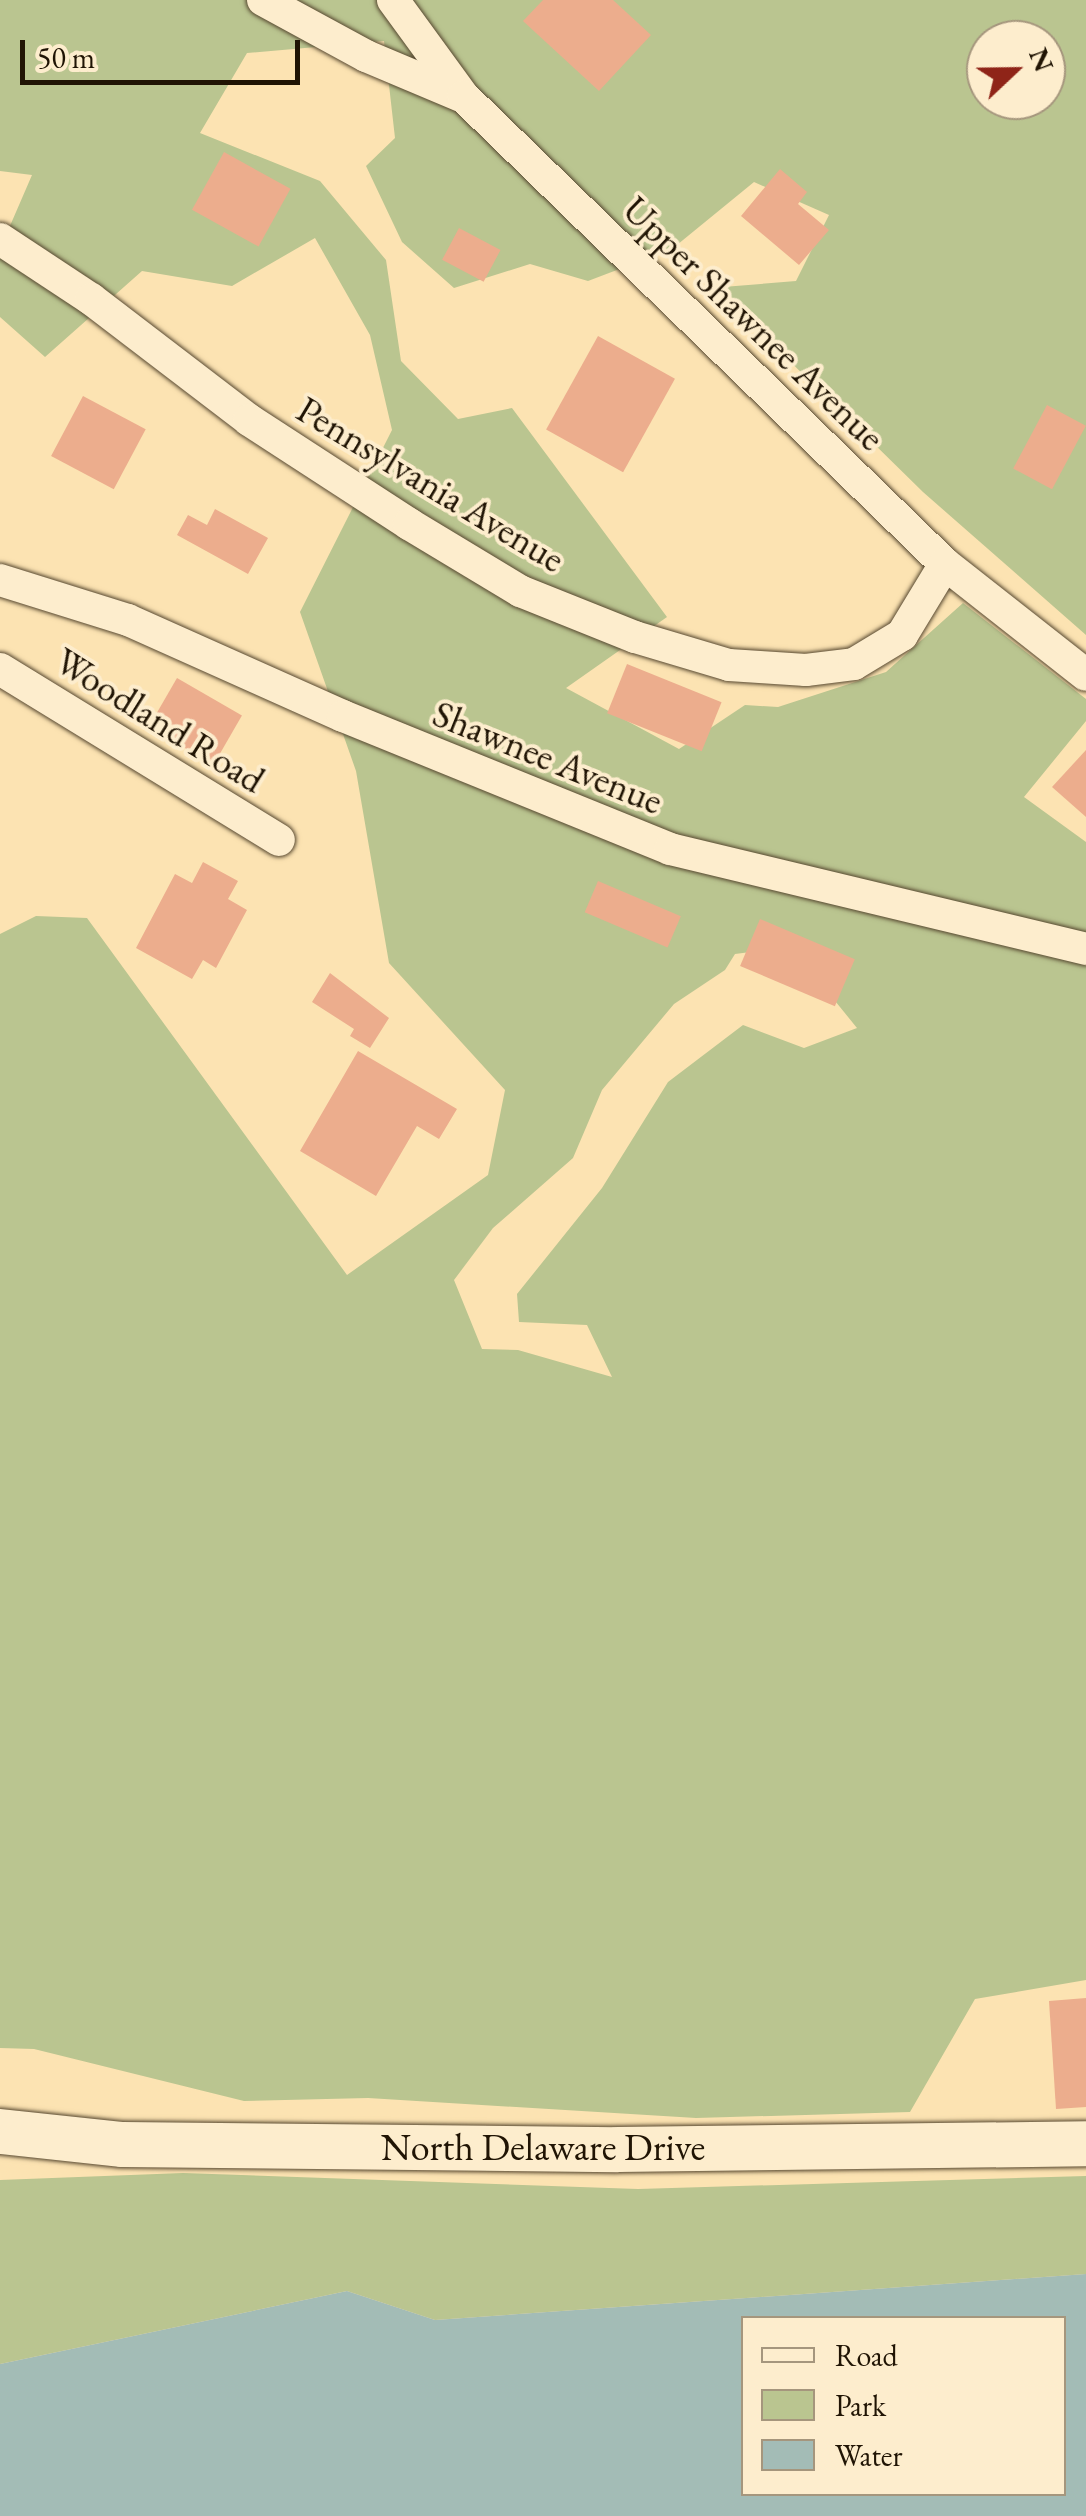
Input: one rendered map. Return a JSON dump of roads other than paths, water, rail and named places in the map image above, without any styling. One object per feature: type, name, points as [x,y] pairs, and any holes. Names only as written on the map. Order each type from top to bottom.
[{"type":"main road","name":"North Delaware Drive","points":[[0,2131],[201,2144],[1086,2143]]},
{"type":"street","points":[[263,0],[366,56],[462,96]]},
{"type":"street","name":"Upper Shawnee Avenue","points":[[393,0],[462,96],[945,564],[1086,675]]},
{"type":"street","name":"Pennsylvania Avenue","points":[[0,238],[249,420],[409,524],[520,591],[636,637],[729,665],[806,670],[854,664],[902,636],[945,564]]},
{"type":"street","name":"Shawnee Avenue","points":[[0,580],[128,620],[344,716],[670,849],[1086,949]]},
{"type":"street","name":"Woodland Road","points":[[0,669],[279,840]]},
{"type":"water","points":[[1086,2274],[1086,2516],[0,2516],[0,2364],[347,2291],[435,2320]]}]
